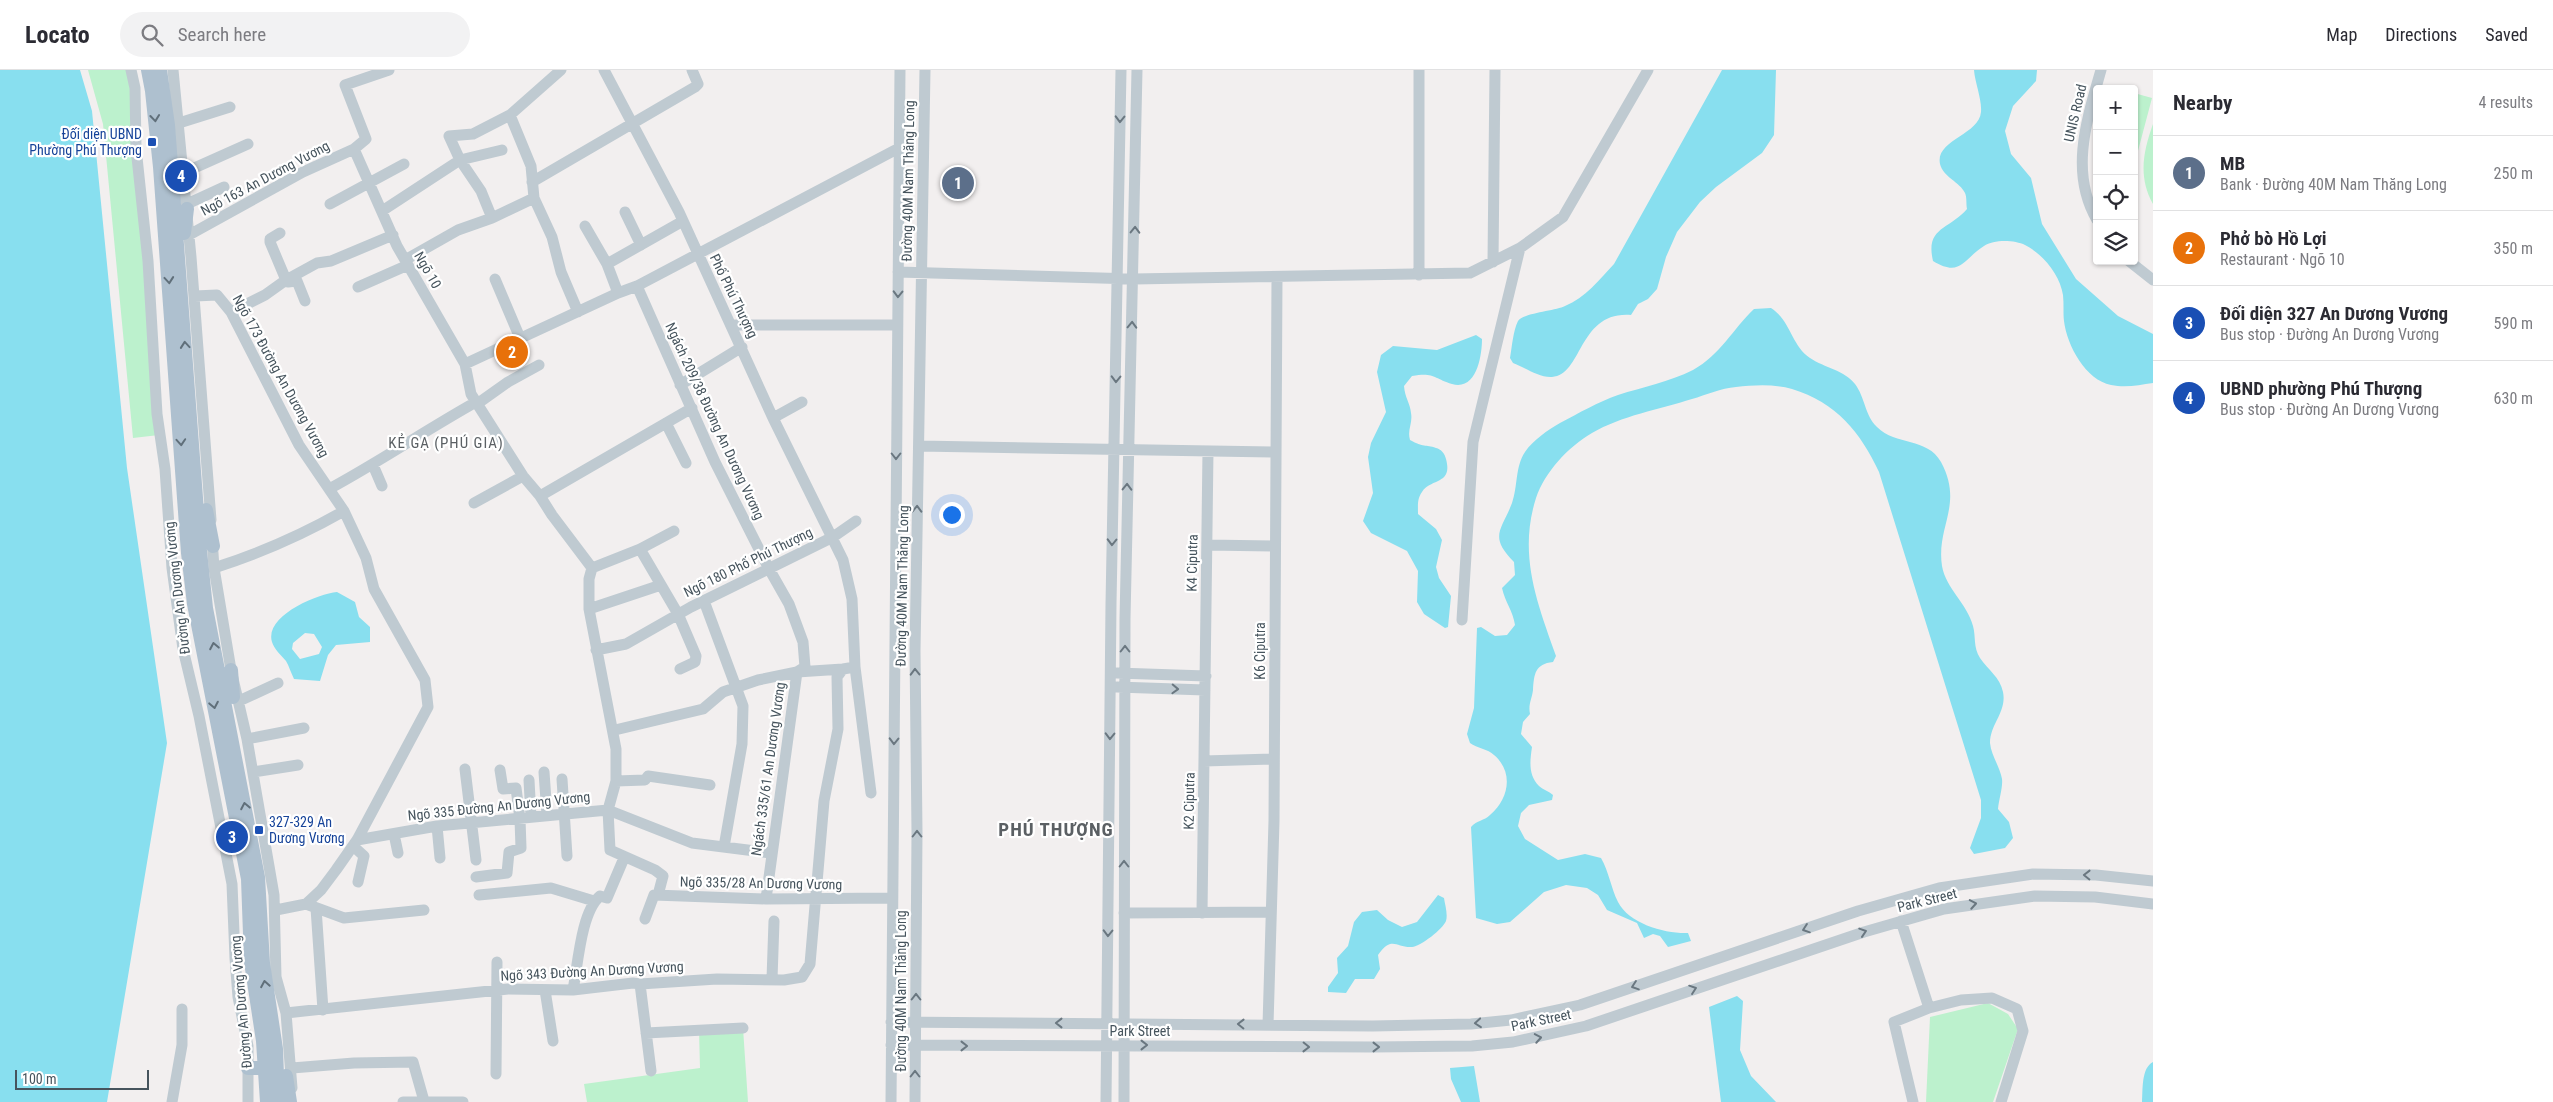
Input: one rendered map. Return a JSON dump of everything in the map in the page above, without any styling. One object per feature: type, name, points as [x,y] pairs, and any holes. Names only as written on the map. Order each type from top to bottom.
[{"type":"main road","name":"Đường An Dương Vương","points":[[148,70],[156,122],[182,370],[193,442],[200,551],[206,608],[237,764],[253,878],[262,962],[276,1049],[278,1102]]},
{"type":"main road","name":"Đường An Dương Vương","points":[[171,70],[168,125],[180,288],[188,553],[194,604],[253,878]]},
{"type":"main road","points":[[180,288],[186,268],[184,216],[187,206]]},
{"type":"main road","points":[[193,442],[203,478],[208,527],[213,546]]},
{"type":"main road","points":[[231,670],[230,684],[241,750],[237,764]]},
{"type":"main road","name":"Đường An Dương Vương","points":[[256,916],[253,980],[266,1068],[267,1102]]},
{"type":"main road","points":[[271,1015],[284,1043],[291,1102]]},
{"type":"main road","points":[[248,1068],[266,1068]]},
{"type":"street","name":"Đường An Dương Vương","points":[[132,70],[135,88],[136,148],[148,261],[158,414],[165,468],[172,568],[183,649],[200,716],[232,884],[238,997],[248,1046],[248,1102]]},
{"type":"street","name":"Đường An Dương Vương","points":[[171,70],[179,124],[195,296],[214,568],[231,670],[253,772],[276,910],[276,977],[286,1013],[292,1068],[291,1102]]},
{"type":"street","points":[[354,148],[366,139],[345,85],[389,70]]},
{"type":"street","points":[[492,218],[481,191],[460,160],[448,136],[473,134],[510,115],[561,70]]},
{"type":"street","name":"Phố Phú Thượng","points":[[604,70],[634,124],[683,222],[732,325],[773,418],[843,560],[852,599],[849,668]]},
{"type":"street","points":[[532,182],[695,87],[698,84],[692,70]]},
{"type":"street","name":"Đường 40M Nam Thăng Long","points":[[891,1102],[900,70]]},
{"type":"street","name":"Đường 40M Nam Thăng Long","points":[[915,1102],[917,832],[915,651],[925,70]]},
{"type":"street","points":[[1106,1102],[1110,673],[1121,70]]},
{"type":"street","points":[[1124,1102],[1125,673],[1137,70]]},
{"type":"street","points":[[1418,276],[1420,70]]},
{"type":"street","points":[[1492,262],[1495,70]]},
{"type":"street","points":[[898,272],[1134,279],[1418,276],[1470,273],[1520,248],[1563,217],[1648,70]]},
{"type":"street","name":"UNIS Road","points":[[2093,214],[2081,173],[2082,142],[2101,70]]},
{"type":"street","points":[[179,124],[230,108]]},
{"type":"street","points":[[510,115],[531,166],[534,198],[552,236],[561,272],[578,312]]},
{"type":"street","points":[[184,173],[248,144]]},
{"type":"street","name":"Ngõ 10","points":[[354,148],[393,235],[465,364],[471,394],[476,403],[523,476],[540,496],[592,568]]},
{"type":"street","name":"Ngõ 163 An Dương Vương","points":[[189,235],[303,172],[354,148]]},
{"type":"street","points":[[465,364],[637,286],[899,148]]},
{"type":"street","points":[[382,211],[460,160],[502,150]]},
{"type":"street","points":[[330,204],[404,164]]},
{"type":"street","points":[[187,206],[224,187]]},
{"type":"street","points":[[358,287],[407,262],[458,230],[492,218],[534,198]]},
{"type":"street","points":[[625,212],[641,245]]},
{"type":"street","points":[[607,264],[683,222]]},
{"type":"street","points":[[584,226],[607,264],[618,293]]},
{"type":"street","points":[[280,233],[270,239],[270,242],[286,280],[288,282],[297,281],[305,300]]},
{"type":"street","points":[[231,312],[265,295],[286,280],[317,263],[331,261],[393,235]]},
{"type":"street","points":[[1462,620],[1472,442],[1520,248]]},
{"type":"street","points":[[2134,265],[2153,280]]},
{"type":"street","name":"K6 Ciputra","points":[[1268,1024],[1274,759],[1277,277]]},
{"type":"street","points":[[495,278],[520,338]]},
{"type":"street","name":"Ngách 209/38 Đường An Dương Vương","points":[[637,286],[680,385],[768,567],[789,604],[803,642],[806,667],[797,672]]},
{"type":"street","name":"Ngõ 173 Đường An Dương Vương","points":[[195,296],[217,295],[231,312],[299,444],[344,511],[366,558],[374,589],[425,680],[428,707],[355,843]]},
{"type":"street","points":[[732,325],[897,325]]},
{"type":"street","points":[[680,385],[742,347]]},
{"type":"street","points":[[329,489],[373,465],[403,444],[539,365]]},
{"type":"street","points":[[773,418],[802,402]]},
{"type":"street","points":[[540,496],[692,408]]},
{"type":"street","points":[[666,423],[686,464]]},
{"type":"street","points":[[918,446],[1128,448],[1276,452]]},
{"type":"street","name":"K4 Ciputra","points":[[1205,690],[1208,451]]},
{"type":"street","points":[[373,465],[382,486]]},
{"type":"street","points":[[474,503],[523,476]]},
{"type":"street","points":[[214,568],[260,553],[306,533],[344,511]]},
{"type":"street","name":"Ngõ 180 Phố Phú Thượng","points":[[596,650],[626,644],[704,600],[768,567],[833,537],[856,521]]},
{"type":"street","points":[[645,919],[654,895],[658,895],[663,876],[655,870],[624,858],[610,850],[608,810],[616,781],[615,730],[596,650],[590,609],[589,579],[592,568],[640,549],[674,532]]},
{"type":"street","points":[[1207,545],[1275,546]]},
{"type":"street","points":[[640,549],[678,614],[697,659],[680,669]]},
{"type":"street","points":[[590,609],[661,585]]},
{"type":"street","points":[[704,600],[743,706],[742,744],[724,847]]},
{"type":"street","points":[[615,730],[702,709],[723,692],[758,680],[797,672],[849,668]]},
{"type":"street","points":[[849,668],[871,793]]},
{"type":"street","points":[[814,900],[824,801],[838,729],[837,677],[849,668]]},
{"type":"street","name":"Ngách 335/61 An Dương Vương","points":[[766,899],[797,672]]},
{"type":"street","points":[[1110,673],[1206,676]]},
{"type":"street","points":[[239,701],[278,683]]},
{"type":"street","points":[[1110,687],[1205,690]]},
{"type":"street","name":"K2 Ciputra","points":[[1202,913],[1205,690]]},
{"type":"street","points":[[247,739],[304,728]]},
{"type":"street","points":[[1204,761],[1274,759]]},
{"type":"street","points":[[253,772],[298,765]]},
{"type":"street","points":[[465,769],[476,860]]},
{"type":"street","points":[[500,770],[503,788],[516,788],[526,818]]},
{"type":"street","points":[[544,772],[547,815]]},
{"type":"street","points":[[616,781],[645,780],[648,776],[710,785]]},
{"type":"street","points":[[476,877],[507,873],[509,852],[521,848],[530,780]]},
{"type":"street","points":[[562,780],[567,856]]},
{"type":"street","points":[[608,810],[692,843],[771,853]]},
{"type":"street","name":"Ngõ 335 Đường An Dương Vương","points":[[355,843],[437,826],[526,818],[564,812],[608,810]]},
{"type":"street","points":[[437,826],[440,858]]},
{"type":"street","points":[[394,834],[398,853]]},
{"type":"street","points":[[324,1010],[311,906],[355,843],[364,856],[358,882]]},
{"type":"street","points":[[573,990],[588,914],[594,901],[600,896],[607,898],[624,858]]},
{"type":"street","name":"Park Street","points":[[891,1022],[1471,1024],[1544,1014],[1580,1005],[1828,921],[1939,888],[2033,874],[2118,877],[2153,882]]},
{"type":"street","points":[[2116,899],[2118,877]]},
{"type":"street","points":[[479,895],[551,888],[594,901]]},
{"type":"street","name":"Ngõ 335/28 An Dương Vương","points":[[658,895],[814,900],[892,898]]},
{"type":"street","name":"Park Street","points":[[891,1045],[1373,1047],[1472,1046],[1513,1042],[1586,1026],[1834,942],[1944,909],[2035,896],[2116,899],[2153,904]]},
{"type":"street","name":"Ngõ 343 Đường An Dương Vương","points":[[286,1013],[496,991],[573,990],[633,983],[717,979],[795,979],[807,973],[810,964],[814,900]]},
{"type":"street","points":[[276,910],[311,906],[344,918],[424,910]]},
{"type":"street","points":[[1124,913],[1270,912]]},
{"type":"street","points":[[772,979],[774,921]]},
{"type":"street","points":[[1828,921],[1834,942]]},
{"type":"street","points":[[1901,921],[1929,1008]]},
{"type":"street","points":[[496,1074],[497,962]]},
{"type":"street","points":[[640,984],[651,1070]]},
{"type":"street","points":[[545,990],[553,1041]]},
{"type":"street","points":[[1913,1102],[1894,1022],[1929,1008],[1961,1000],[1992,998],[2017,1008],[2023,1031],[2001,1102]]},
{"type":"street","points":[[172,1102],[182,1045],[182,1009]]},
{"type":"street","points":[[1181,1024],[1181,1046]]},
{"type":"street","points":[[646,1033],[743,1028]]},
{"type":"street","points":[[292,1068],[354,1063],[412,1062],[424,1101]]},
{"type":"street","points":[[403,1102],[463,1102]]},
{"type":"green space","points":[[88,70],[131,70],[159,435],[133,438],[103,124]]},
{"type":"green space","points":[[2138,94],[2152,98],[2138,151]]},
{"type":"green space","points":[[2153,124],[2153,204],[2145,184],[2144,164]]},
{"type":"green space","points":[[1988,1003],[2008,1014],[2018,1029],[1993,1102],[1926,1102],[1930,1017]]},
{"type":"green space","points":[[743,1028],[748,1102],[587,1102],[584,1084],[700,1068],[699,1030]]},
{"type":"water","points":[[0,70],[80,70],[92,111],[127,468],[167,743],[107,1102],[0,1102]]},
{"type":"water","points":[[1722,70],[1776,70],[1774,135],[1762,153],[1716,187],[1700,202],[1677,232],[1666,257],[1657,289],[1648,299],[1638,304],[1631,315],[1614,316],[1601,323],[1591,332],[1570,366],[1562,374],[1552,377],[1542,376],[1513,363],[1510,358],[1514,334],[1516,325],[1521,318],[1572,303],[1592,288],[1614,264]]},
{"type":"water","points":[[1974,70],[2037,70],[2036,81],[2013,106],[2005,131],[2011,154],[2031,178],[2042,224],[2076,279],[2118,316],[2153,334],[2153,383],[2127,386],[2111,385],[2102,382],[2086,369],[2069,341],[2064,318],[2063,295],[2058,280],[2050,266],[2025,245],[2016,242],[1993,242],[1984,246],[1956,267],[1942,266],[1933,261],[1931,250],[1935,235],[1967,209],[1966,196],[1963,189],[1944,172],[1940,164],[1940,156],[1950,143],[1966,132],[1978,120],[1981,107]]},
{"type":"water","points":[[1771,308],[1783,319],[1804,353],[1851,379],[1861,395],[1873,423],[1877,427],[1893,437],[1928,449],[1941,462],[1950,491],[1950,503],[1941,552],[1942,566],[1948,582],[1970,618],[1978,654],[1997,678],[2003,692],[2003,706],[1990,743],[2002,779],[1998,809],[2009,822],[2013,838],[2005,848],[1974,854],[1970,848],[1981,818],[1981,800],[1879,472],[1864,444],[1834,411],[1808,395],[1785,387],[1750,386],[1730,388],[1628,417],[1603,427],[1574,445],[1558,461],[1540,488],[1531,519],[1529,539],[1529,559],[1532,578],[1542,617],[1556,656],[1553,662],[1542,665],[1535,675],[1530,714],[1523,722],[1521,734],[1532,747],[1530,763],[1531,773],[1535,782],[1553,795],[1552,800],[1529,805],[1521,813],[1518,826],[1525,839],[1558,860],[1585,854],[1601,858],[1623,910],[1639,922],[1649,926],[1669,932],[1688,933],[1691,941],[1668,947],[1660,936],[1653,934],[1644,938],[1637,923],[1607,910],[1598,895],[1587,888],[1566,885],[1544,892],[1510,922],[1497,924],[1476,918],[1471,827],[1488,817],[1496,809],[1505,793],[1507,785],[1507,777],[1500,762],[1492,753],[1470,743],[1467,734],[1474,708],[1477,628],[1481,627],[1495,636],[1507,635],[1515,625],[1502,588],[1515,575],[1514,562],[1501,546],[1499,539],[1501,527],[1512,503],[1522,458],[1532,443],[1560,423],[1603,401],[1684,374],[1703,364],[1719,349],[1754,309]]},
{"type":"water","points":[[1476,335],[1482,339],[1481,354],[1476,370],[1467,382],[1460,385],[1452,384],[1433,376],[1419,375],[1412,376],[1404,386],[1411,417],[1410,440],[1418,444],[1440,449],[1446,459],[1447,467],[1444,477],[1422,492],[1418,508],[1418,514],[1436,529],[1442,540],[1436,567],[1439,578],[1451,596],[1448,627],[1445,628],[1424,614],[1417,602],[1418,571],[1407,551],[1371,533],[1363,521],[1373,493],[1368,457],[1371,443],[1386,412],[1377,372],[1381,355],[1393,346],[1437,350]]},
{"type":"water","points":[[337,592],[355,602],[359,617],[370,627],[370,642],[336,645],[328,655],[320,681],[294,679],[286,661],[273,645],[272,632],[284,615],[294,608]],"holes":[[[305,633],[314,634],[322,647],[319,654],[300,659],[292,649],[293,643]]]},
{"type":"water","points":[[1438,895],[1444,898],[1447,915],[1446,921],[1436,932],[1416,946],[1387,945],[1378,955],[1380,969],[1374,979],[1355,979],[1346,993],[1328,992],[1328,987],[1338,973],[1337,958],[1348,946],[1354,922],[1362,912],[1377,910],[1388,920],[1402,927],[1417,922]]},
{"type":"water","points":[[1737,996],[1743,1001],[1740,1050],[1751,1076],[1776,1102],[1721,1102],[1709,1007]]},
{"type":"water","points":[[2153,1062],[2153,1102],[2142,1102],[2146,1069]]},
{"type":"water","points":[[1474,1066],[1480,1102],[1461,1102],[1451,1079],[1450,1068]]},
{"type":"place","name":"Đối diện UBND Phường Phú Thượng","points":[[152,142]]},
{"type":"place","name":"UBND phường Phú Thượng","points":[[181,176]]},
{"type":"place","name":"MB","points":[[958,183]]},
{"type":"place","name":"Phở bò Hồ Lợi","points":[[512,352]]},
{"type":"place","name":"327-329 An Dương Vương","points":[[259,830]]},
{"type":"place","name":"Đối diện 327 An Dương Vương","points":[[232,837]]},
{"type":"district","name":"KẺ GẠ (PHÚ GIA)","points":[[446,443]]},
{"type":"district","name":"PHÚ THƯỢNG","points":[[1056,829]]}]
